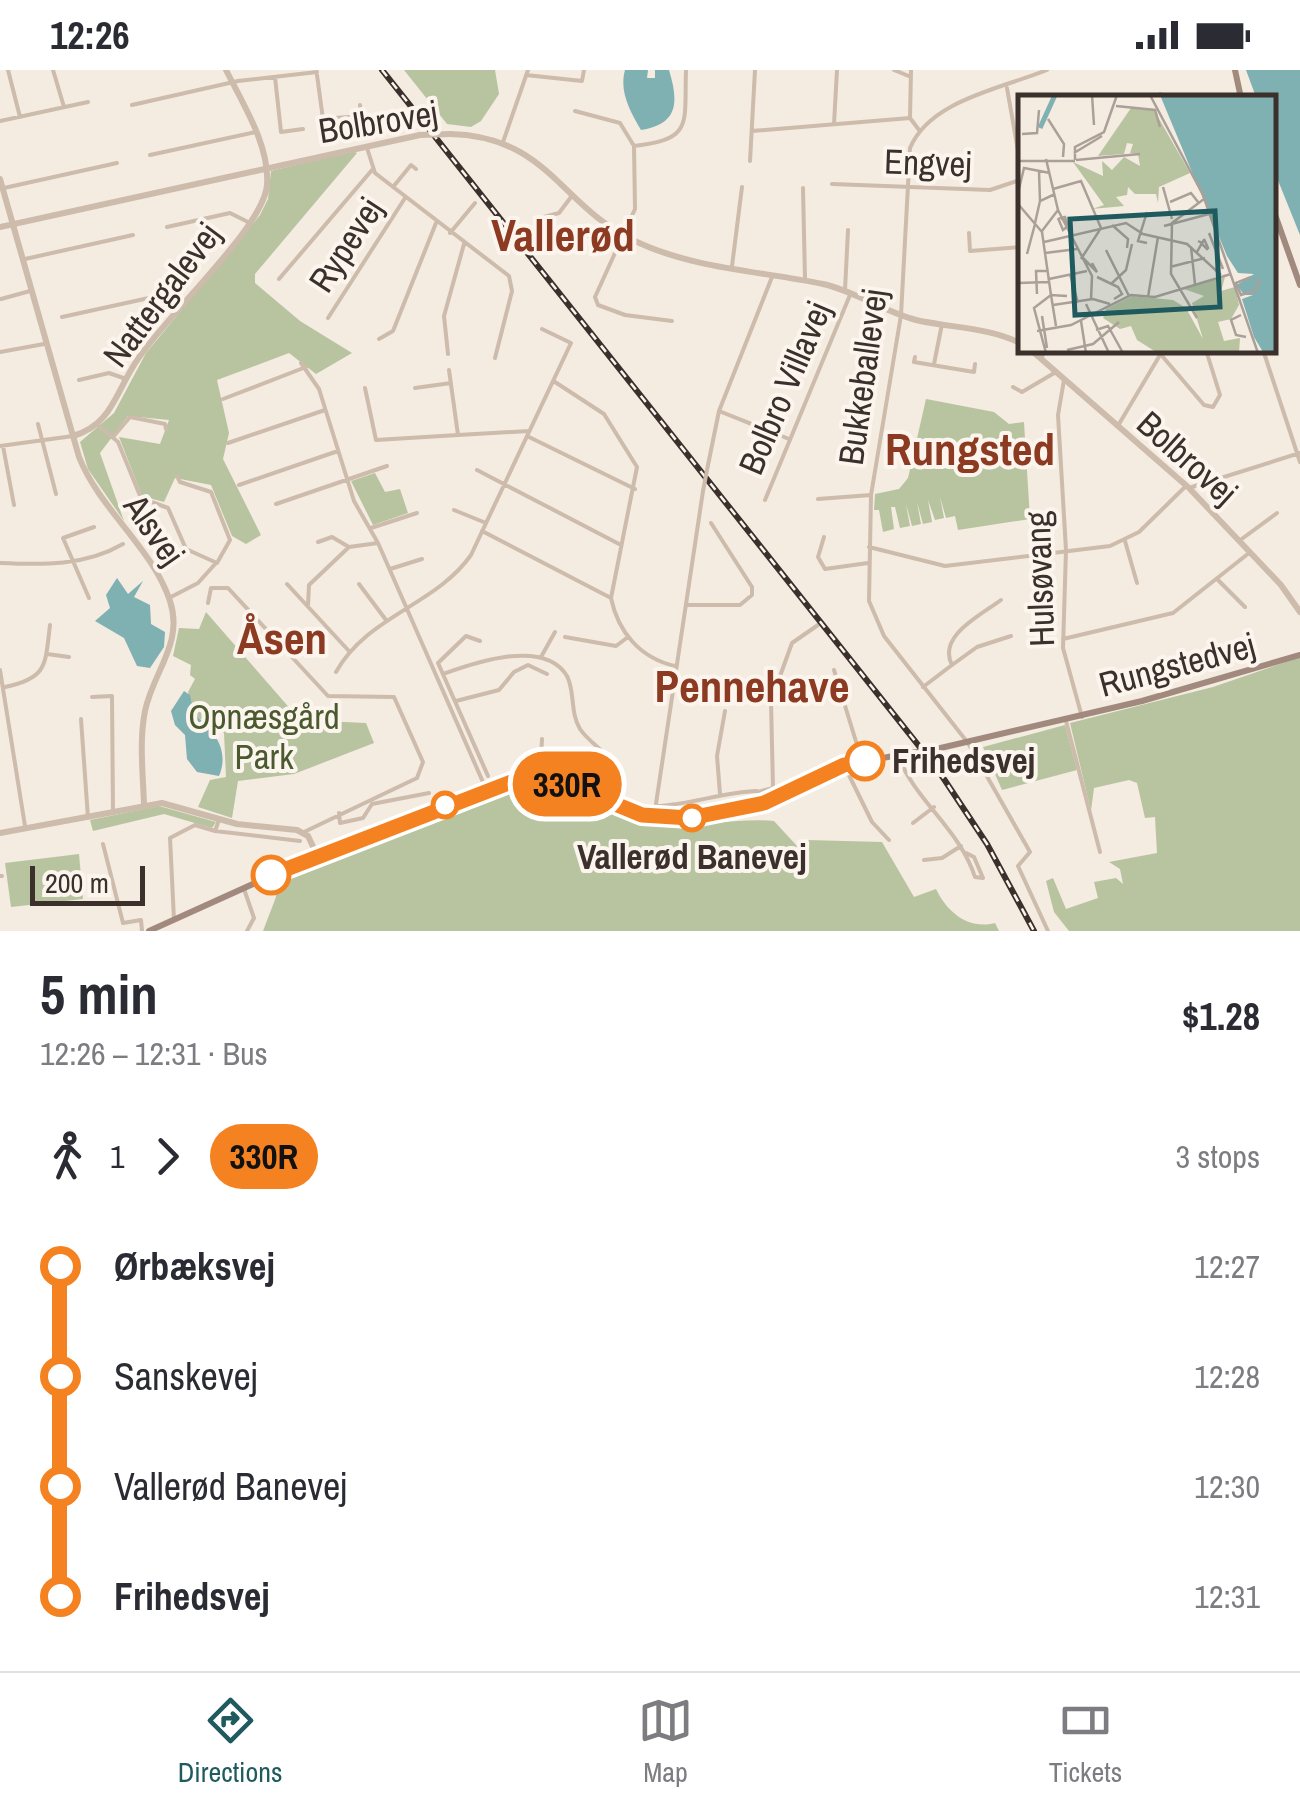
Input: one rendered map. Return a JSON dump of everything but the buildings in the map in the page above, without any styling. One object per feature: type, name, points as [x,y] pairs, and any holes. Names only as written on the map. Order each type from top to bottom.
[{"type":"main road","points":[[1235,70],[1240,95]]},
{"type":"main road","points":[[1275,215],[1300,286]]},
{"type":"main road","name":"Rungstedvej","points":[[145,931],[317,854],[486,789],[540,780],[576,786],[654,817],[720,815],[764,803],[844,765],[1082,717],[1300,655]]},
{"type":"street","points":[[8,70],[20,117]]},
{"type":"street","points":[[53,70],[64,107]]},
{"type":"street","points":[[226,70],[256,132],[265,167]]},
{"type":"street","points":[[256,70],[258,78]]},
{"type":"street","points":[[503,142],[527,73],[582,80],[584,70]]},
{"type":"street","points":[[634,146],[669,142],[676,135],[685,110],[686,70]]},
{"type":"street","points":[[750,161],[755,70]]},
{"type":"street","points":[[834,124],[836,70]]},
{"type":"street","points":[[894,70],[911,73],[910,118],[919,130],[939,113],[1047,70]]},
{"type":"street","points":[[132,104],[232,82],[317,71],[323,118],[361,116],[360,105]]},
{"type":"street","points":[[275,77],[281,132],[303,129]]},
{"type":"street","points":[[1006,86],[1018,151]]},
{"type":"street","points":[[0,121],[88,102]]},
{"type":"street","points":[[575,110],[620,123],[634,146],[637,201],[596,293],[596,303],[626,316],[672,321]]},
{"type":"street","points":[[752,131],[910,118]]},
{"type":"street","name":"Bukkeballevej","points":[[919,130],[907,160],[901,315],[871,495],[868,563],[875,623],[968,743],[1030,852],[1019,859],[1018,867],[1048,931]]},
{"type":"street","points":[[150,155],[256,132]]},
{"type":"street","name":"Bolbrovej","points":[[0,226],[366,144],[420,135],[484,136],[524,152],[624,236],[642,244],[731,268],[805,282],[901,315],[1018,343]]},
{"type":"street","points":[[366,144],[372,170],[511,281],[495,358]]},
{"type":"street","points":[[1,184],[117,163]]},
{"type":"street","points":[[392,188],[411,165],[416,169]]},
{"type":"street","name":"Nattergalevej","points":[[98,425],[178,306],[250,223],[266,191],[265,167]]},
{"type":"street","points":[[279,279],[372,170]]},
{"type":"street","name":"Engvej","points":[[832,184],[990,190],[1018,181]]},
{"type":"street","name":"Alsvej","points":[[1,184],[73,436],[92,485],[169,598],[171,645],[143,722],[144,804]]},
{"type":"street","points":[[731,268],[742,187]]},
{"type":"street","points":[[803,188],[805,282]]},
{"type":"street","points":[[540,218],[559,213],[574,194]]},
{"type":"street","name":"Rypevej","points":[[328,318],[405,198]]},
{"type":"street","points":[[450,233],[474,202]]},
{"type":"street","points":[[167,227],[230,213],[250,223]]},
{"type":"street","points":[[379,339],[393,331],[436,223]]},
{"type":"street","points":[[571,237],[606,235],[614,228]]},
{"type":"street","name":"Bolbro Villavej","points":[[765,500],[847,294],[848,230]]},
{"type":"street","points":[[969,233],[970,251],[1018,248]]},
{"type":"street","points":[[22,260],[133,235]]},
{"type":"street","points":[[448,354],[446,306],[464,244]]},
{"type":"street","points":[[654,817],[683,605],[719,411],[772,276]]},
{"type":"street","points":[[0,298],[31,291]]},
{"type":"street","points":[[62,317],[158,296],[178,306]]},
{"type":"street","points":[[934,366],[942,324]]},
{"type":"street","points":[[336,672],[349,651],[405,606],[452,577],[471,555],[571,344],[542,329]]},
{"type":"street","points":[[0,352],[48,343]]},
{"type":"street","name":"Bolbrovej","points":[[1033,352],[1187,487],[1250,552],[1300,612]]},
{"type":"street","points":[[1040,358],[1044,352]]},
{"type":"street","points":[[1117,428],[1159,352]]},
{"type":"street","points":[[1161,352],[1204,405],[1213,407],[1220,395],[1207,352]]},
{"type":"street","points":[[1263,352],[1300,462]]},
{"type":"street","points":[[915,357],[914,362],[974,372],[975,364]]},
{"type":"street","points":[[223,399],[304,365],[326,410],[348,480],[486,789]]},
{"type":"street","points":[[450,370],[458,435]]},
{"type":"street","points":[[1013,387],[1016,393],[1022,392],[1056,372]]},
{"type":"street","points":[[79,380],[108,373],[126,379]]},
{"type":"street","points":[[554,380],[604,414],[637,467],[611,598],[628,637],[653,659],[675,666]]},
{"type":"street","name":"Hulsøvang","points":[[1064,380],[1058,415],[1066,550],[1063,638],[1082,717]]},
{"type":"street","points":[[416,388],[451,384]]},
{"type":"street","points":[[366,388],[376,440],[528,434],[635,489]]},
{"type":"street","points":[[228,443],[326,410]]},
{"type":"street","points":[[719,411],[790,439]]},
{"type":"street","points":[[113,437],[130,418],[167,424]]},
{"type":"street","points":[[38,424],[40,444],[56,494]]},
{"type":"street","points":[[14,505],[2,446],[40,444],[98,425],[113,437],[140,496],[168,508],[187,551],[216,563]]},
{"type":"street","points":[[239,485],[338,451]]},
{"type":"street","points":[[868,547],[944,566],[1125,541],[1187,487],[1299,454]]},
{"type":"street","points":[[276,504],[387,466]]},
{"type":"street","points":[[477,470],[622,546]]},
{"type":"street","points":[[169,598],[198,584],[230,540],[210,492],[180,482],[177,476]]},
{"type":"street","points":[[818,499],[871,495]]},
{"type":"street","points":[[454,510],[486,523]]},
{"type":"street","points":[[372,528],[417,513]]},
{"type":"street","points":[[1240,542],[1277,513]]},
{"type":"street","points":[[683,605],[740,605],[752,595],[752,587],[711,523]]},
{"type":"street","points":[[89,598],[64,538],[94,527]]},
{"type":"street","points":[[482,532],[611,598]]},
{"type":"street","points":[[318,542],[332,537],[349,547]]},
{"type":"street","points":[[824,538],[818,557],[825,569],[868,563]]},
{"type":"street","points":[[1125,541],[1138,583]]},
{"type":"street","points":[[308,606],[310,585],[349,547],[378,543]]},
{"type":"street","points":[[0,563],[72,562],[123,544]]},
{"type":"street","points":[[1063,638],[1160,618],[1187,604],[1250,552]]},
{"type":"street","points":[[390,570],[422,559]]},
{"type":"street","points":[[1218,580],[1245,606]]},
{"type":"street","points":[[287,584],[349,651]]},
{"type":"street","points":[[359,584],[386,620]]},
{"type":"street","points":[[0,834],[144,804],[174,804],[220,820],[304,832],[348,805],[421,774],[423,762],[397,700],[384,694],[328,696],[228,588],[211,588],[208,603]]},
{"type":"street","points":[[952,665],[948,651],[952,638],[1001,600]]},
{"type":"street","points":[[5,687],[36,677],[47,654],[50,625]]},
{"type":"street","points":[[656,806],[693,804],[720,794],[772,788],[771,701],[788,650],[818,625]]},
{"type":"street","points":[[541,658],[555,632]]},
{"type":"street","points":[[480,641],[466,636],[438,662],[488,776]]},
{"type":"street","points":[[565,636],[616,646],[628,637]]},
{"type":"street","points":[[923,687],[977,647],[1010,636]]},
{"type":"street","points":[[47,654],[69,657]]},
{"type":"street","points":[[443,674],[508,658],[541,658],[567,677],[574,718],[582,733],[612,762],[605,800]]},
{"type":"street","points":[[447,702],[499,690],[521,667],[534,665],[548,674]]},
{"type":"street","points":[[0,670],[26,830]]},
{"type":"street","points":[[834,670],[862,761]]},
{"type":"street","points":[[92,697],[112,696],[114,812]]},
{"type":"street","points":[[720,794],[718,771],[725,711]]},
{"type":"street","points":[[0,715],[9,714]]},
{"type":"street","points":[[81,718],[88,818]]},
{"type":"street","name":"Rungstedvej","points":[[1066,720],[1100,852]]},
{"type":"street","points":[[540,780],[542,738]]},
{"type":"street","points":[[898,756],[906,773],[961,846],[975,877],[983,878],[974,857],[966,854]]},
{"type":"street","points":[[844,765],[872,822],[889,840]]},
{"type":"street","points":[[718,771],[728,770]]},
{"type":"street","points":[[758,792],[764,803]]},
{"type":"street","points":[[339,813],[340,823],[363,818],[372,804],[429,794]]},
{"type":"street","points":[[913,823],[934,806]]},
{"type":"street","points":[[216,831],[220,820]]},
{"type":"street","points":[[174,920],[170,838],[194,825],[300,842]]},
{"type":"street","points":[[304,832],[317,854]]},
{"type":"street","points":[[103,844],[124,923],[141,920],[145,931]]},
{"type":"street","points":[[924,860],[942,858],[961,846]]},
{"type":"street","points":[[244,888],[254,918],[247,931]]},
{"type":"green space","points":[[404,70],[495,70],[499,94],[481,121],[471,127],[447,124]]},
{"type":"green space","points":[[357,153],[255,274],[255,283],[300,321],[352,353],[316,374],[289,353],[217,380],[229,433],[223,459],[261,535],[246,544],[232,536],[211,485],[175,478],[164,502],[142,496],[119,437],[160,444],[169,420],[128,416],[100,453],[124,521],[88,469],[80,442],[114,413],[146,353],[260,215],[268,199],[271,171]]},
{"type":"green space","points":[[926,399],[994,412],[1009,424],[1024,422],[1030,519],[958,530],[955,516],[946,518],[940,497],[944,518],[935,520],[928,500],[932,522],[923,524],[917,502],[921,524],[912,526],[906,504],[910,526],[900,528],[895,507],[891,507],[894,529],[883,532],[879,510],[874,510],[875,494],[899,489],[908,478]]},
{"type":"green space","points":[[375,473],[385,492],[400,489],[408,513],[373,525],[351,481]]},
{"type":"green space","name":"Opnæsgård Park","points":[[206,612],[300,720],[366,723],[374,743],[294,774],[238,781],[232,818],[198,807],[210,780],[226,777],[224,733],[194,715],[188,692],[195,679],[190,675],[191,665],[173,656],[179,628],[199,629]]},
{"type":"green space","points":[[1300,657],[1300,931],[1069,931],[1054,912],[1046,881],[1053,878],[1066,909],[1098,898],[1094,882],[1116,878],[1123,884],[1120,869],[1109,862],[1157,853],[1155,817],[1145,818],[1137,783],[1129,780],[1094,788],[1091,811],[1070,723],[1213,687]]},
{"type":"green space","points":[[1065,725],[1077,770],[1002,790],[983,747]]},
{"type":"green space","points":[[514,786],[550,789],[657,824],[774,821],[797,846],[807,840],[882,842],[914,897],[936,889],[960,917],[976,924],[995,923],[999,931],[263,931],[276,897],[275,879]]},
{"type":"green space","points":[[159,806],[216,822],[212,828],[164,814],[93,831],[90,820]]},
{"type":"green space","points":[[79,854],[83,899],[11,907],[5,863]]},
{"type":"water","points":[[625,70],[648,70],[647,78],[655,78],[655,70],[669,70],[673,110],[662,123],[641,130],[625,94]]},
{"type":"water","points":[[1246,70],[1300,70],[1300,235],[1275,173],[1275,95],[1255,95]]},
{"type":"water","points":[[117,578],[128,594],[143,581],[134,597],[150,605],[151,624],[165,632],[164,647],[150,668],[137,666],[124,638],[95,621],[110,608],[106,595]]},
{"type":"water","points":[[184,691],[190,695],[194,714],[218,741],[223,758],[219,776],[197,772],[187,759],[185,735],[175,725],[171,711]]},
{"type":"railway","points":[[382,70],[938,770],[987,844],[1034,931]]},
{"type":"bus line","name":"330R","points":[[271,875],[502,783],[564,783],[642,815],[690,818],[720,815],[764,803],[844,765],[865,761]]},
{"type":"place","name":"Frihedsvej","points":[[865,761]]},
{"type":"place","name":"Vallerød Banevej","points":[[692,818]]},
{"type":"district","name":"Vallerød","points":[[563,235]]},
{"type":"district","name":"Rungsted","points":[[970,449]]},
{"type":"district","name":"Åsen","points":[[282,638]]},
{"type":"district","name":"Pennehave","points":[[752,686]]}]
